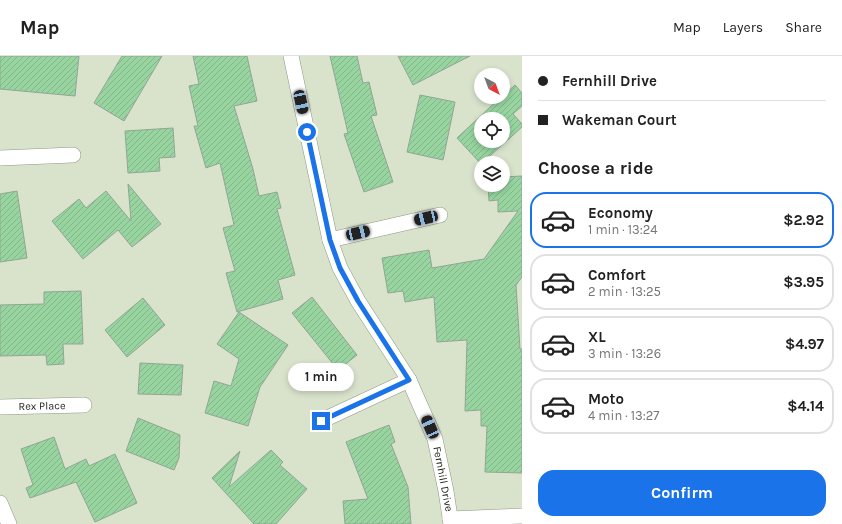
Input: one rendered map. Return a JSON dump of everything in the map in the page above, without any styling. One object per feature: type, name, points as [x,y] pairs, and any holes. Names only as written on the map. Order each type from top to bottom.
[{"type":"street","name":"Fernhill Drive","points":[[291,56],[330,240],[340,268],[358,301],[409,380],[435,439],[450,521]]},
{"type":"street","points":[[0,158],[73,155]]},
{"type":"street","points":[[330,240],[440,215]]},
{"type":"street","points":[[321,421],[409,380]]},
{"type":"street","name":"Rex Place","points":[[0,407],[84,405]]},
{"type":"street","points":[[0,503],[9,524]]},
{"type":"street","points":[[450,521],[522,516]]},
{"type":"building","points":[[0,56],[79,56],[75,96],[0,89]]},
{"type":"building","points":[[122,56],[162,56],[124,121],[94,103]]},
{"type":"building","points":[[193,56],[247,56],[257,101],[234,106],[253,169],[259,196],[277,192],[281,208],[277,209],[295,275],[278,280],[283,299],[237,312],[226,273],[235,271],[223,228],[234,225],[220,163],[206,168],[194,126],[198,126],[189,86],[199,84]]},
{"type":"building","points":[[330,56],[357,56],[363,83],[369,82],[377,115],[371,116],[393,182],[364,192],[344,134],[348,133]]},
{"type":"building","points":[[398,56],[470,56],[413,85]]},
{"type":"building","points":[[515,85],[522,93],[522,106],[513,114],[522,124],[522,127],[510,138],[510,112],[485,112],[493,104],[510,104],[510,90]]},
{"type":"building","points":[[420,95],[455,102],[443,160],[407,152]]},
{"type":"building","points":[[474,122],[474,148],[499,148],[490,156],[474,156],[457,138]]},
{"type":"building","points":[[173,128],[175,157],[159,158],[160,171],[128,173],[125,131]]},
{"type":"building","points":[[522,176],[522,277],[516,285],[520,349],[522,349],[522,473],[485,472],[487,426],[481,426],[481,410],[465,411],[467,340],[437,342],[434,297],[405,302],[403,291],[388,293],[382,258],[429,250],[432,268],[484,259],[518,211],[498,212],[498,200],[489,201],[488,192],[510,192],[510,177]]},
{"type":"building","points":[[128,184],[161,224],[132,247],[118,230],[83,259],[52,221],[79,199],[86,208],[106,191],[131,221]]},
{"type":"building","points":[[17,191],[27,258],[0,262],[0,194]]},
{"type":"building","points":[[81,291],[83,344],[63,344],[64,364],[47,365],[46,355],[0,356],[0,305],[44,304],[44,292]]},
{"type":"building","points":[[312,297],[357,355],[338,370],[292,313]]},
{"type":"building","points":[[143,298],[165,325],[127,357],[105,330]]},
{"type":"building","points":[[239,312],[288,345],[260,387],[248,426],[205,413],[214,381],[231,386],[239,359],[217,344]]},
{"type":"building","points":[[140,363],[183,365],[181,395],[138,394]]},
{"type":"building","points":[[138,418],[180,435],[179,458],[174,470],[126,451]]},
{"type":"building","points":[[389,425],[395,442],[391,444],[408,487],[411,524],[345,524],[343,501],[368,499],[346,442]]},
{"type":"building","points":[[54,437],[65,469],[86,459],[89,466],[115,454],[137,503],[95,522],[76,482],[30,498],[26,488],[33,485],[21,449]]},
{"type":"building","points":[[271,450],[283,462],[280,465],[307,489],[276,524],[254,524],[212,478],[240,451],[229,487]]},
{"type":"route","points":[[307,132],[330,240],[340,268],[358,301],[409,380],[321,421]]}]
